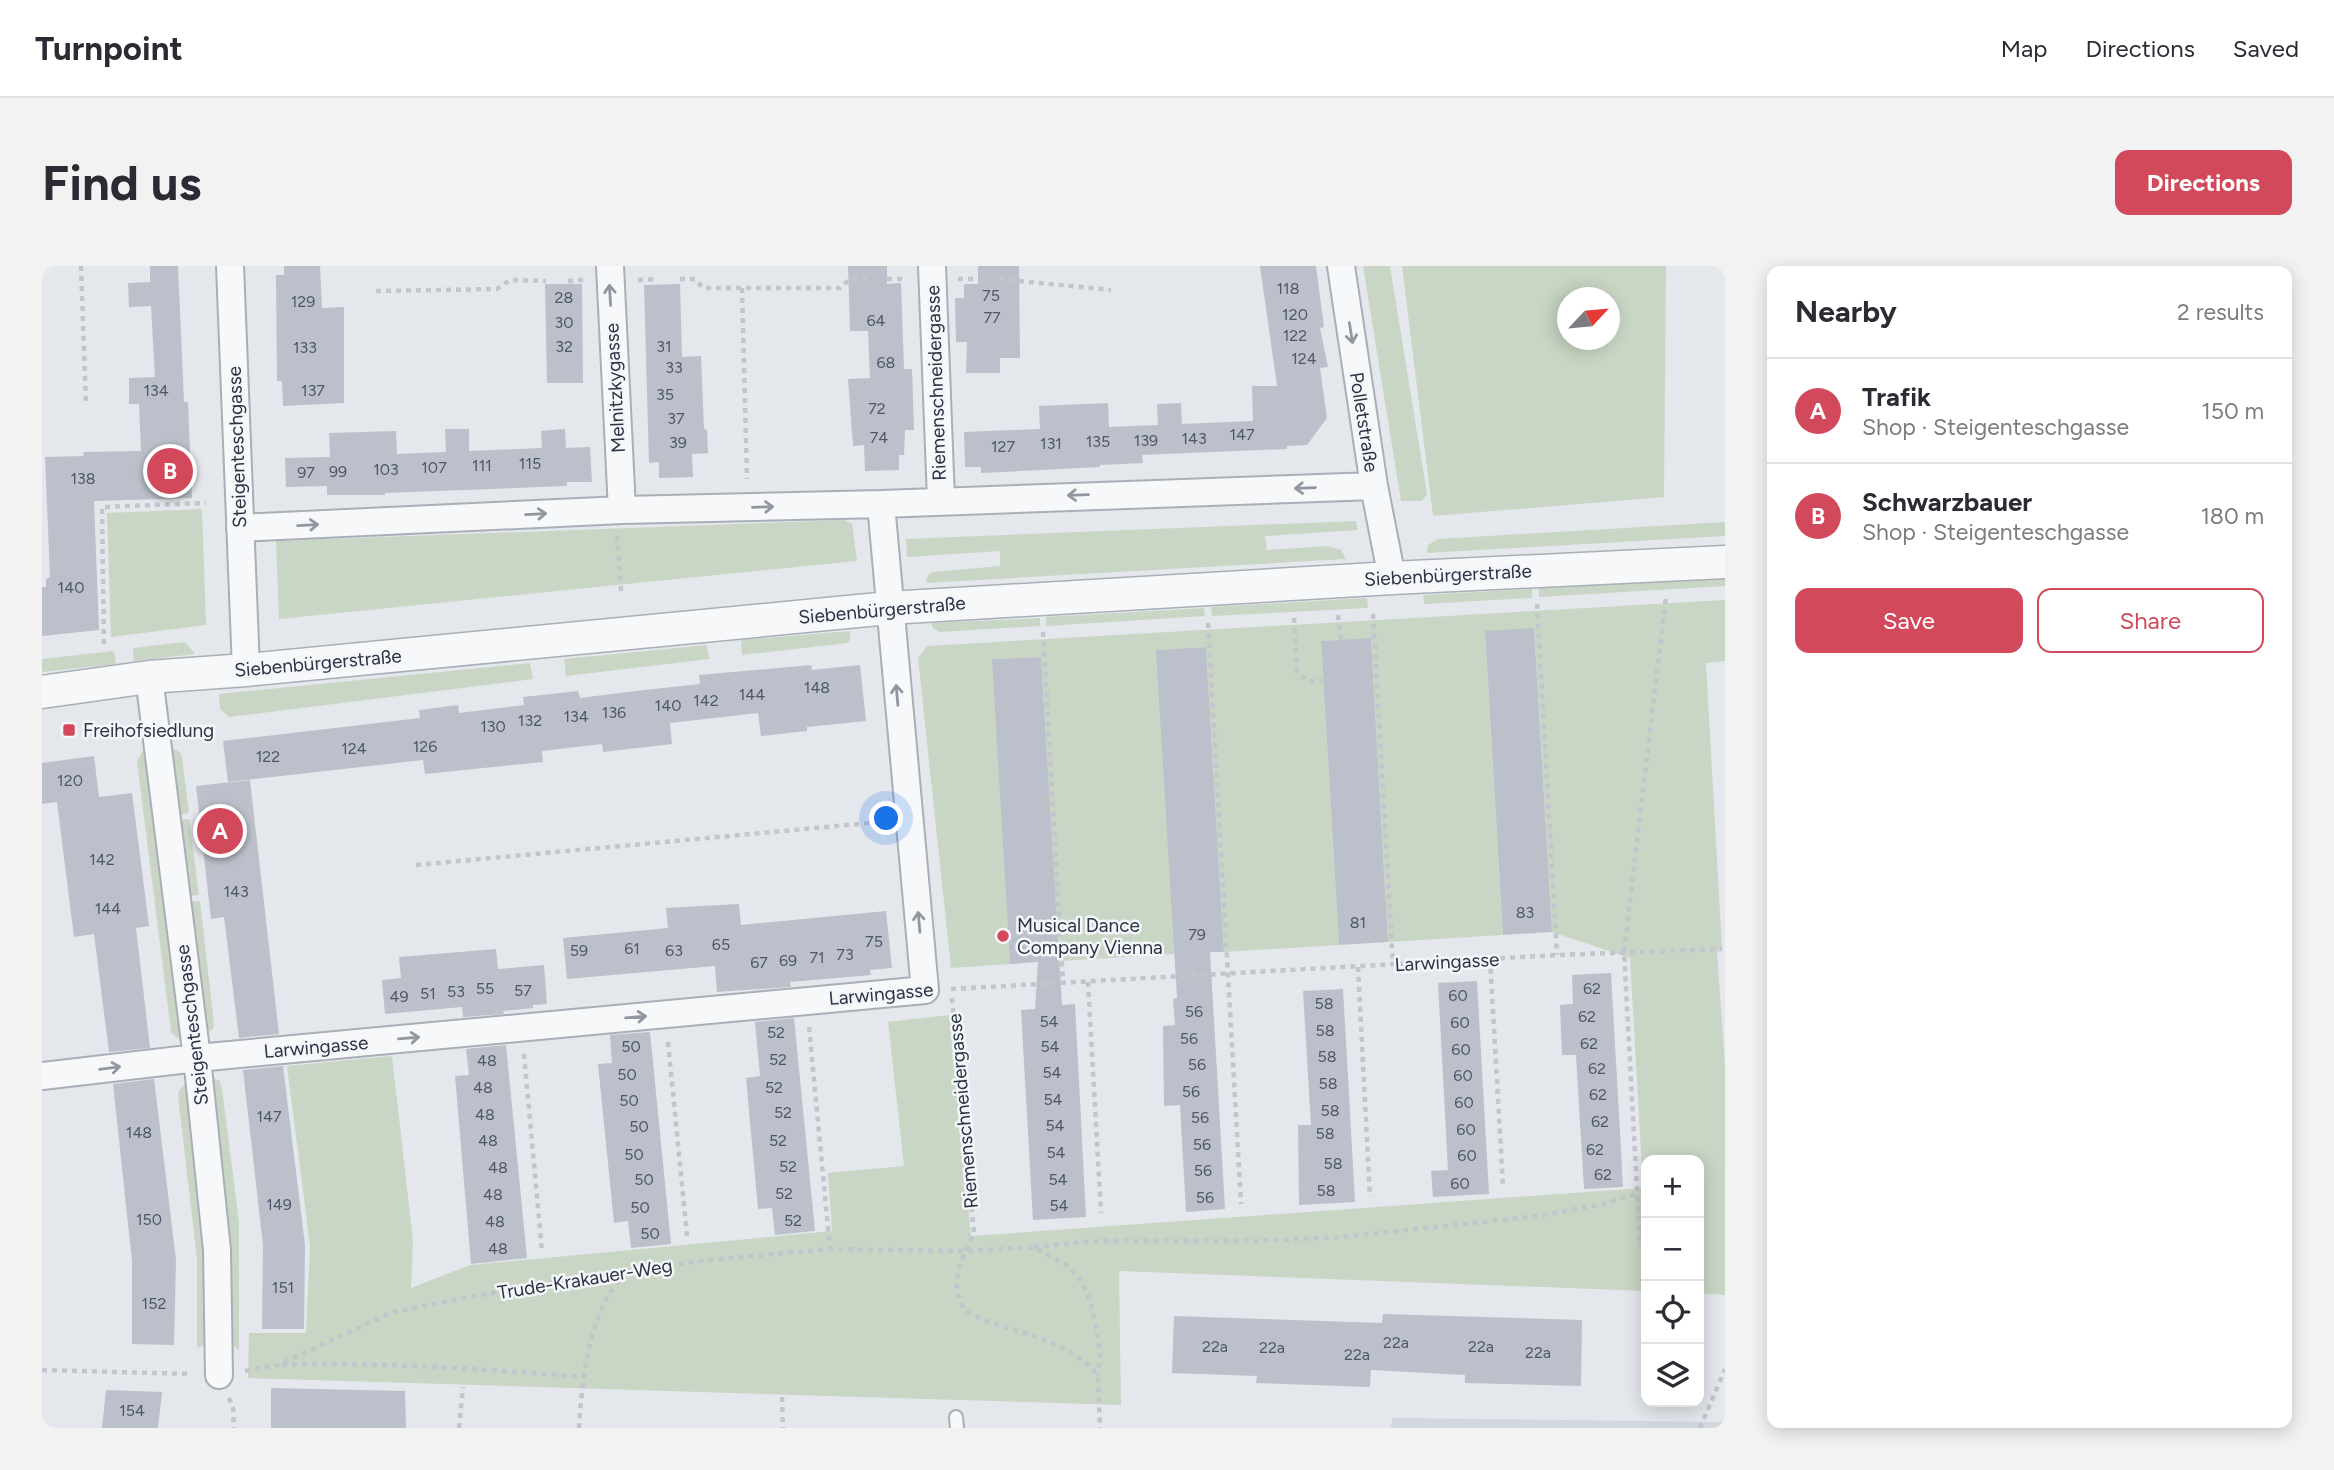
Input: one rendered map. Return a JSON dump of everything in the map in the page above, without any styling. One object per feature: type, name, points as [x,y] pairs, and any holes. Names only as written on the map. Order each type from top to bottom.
[{"type":"street","name":"Steigenteschgasse","points":[[230,266],[246,670]]},
{"type":"street","name":"Melnitzkygasse","points":[[610,266],[615,510]]},
{"type":"street","name":"Riemenschneidergasse","points":[[932,266],[941,500]]},
{"type":"street","name":"Polletstraße","points":[[1341,266],[1374,486],[1392,578]]},
{"type":"street","points":[[240,528],[615,510],[881,504],[1374,486]]},
{"type":"street","points":[[881,504],[889,608],[938,989]]},
{"type":"street","name":"Siebenbürgerstraße","points":[[42,692],[149,677],[889,608],[1392,578],[1725,562]]},
{"type":"street","name":"Steigenteschgasse","points":[[149,677],[197,1058],[217,1250],[219,1375]]},
{"type":"street","name":"Larwingasse","points":[[42,1076],[197,1058],[938,989]]},
{"type":"path","points":[[82,266],[86,405]]},
{"type":"path","points":[[680,279],[695,279],[703,288],[840,288],[850,279],[867,279]]},
{"type":"path","points":[[999,279],[1111,290]]},
{"type":"path","points":[[376,291],[497,289],[510,280],[546,281]]},
{"type":"path","points":[[742,288],[747,489]]},
{"type":"path","points":[[104,644],[102,507],[206,503]]},
{"type":"path","points":[[615,510],[621,591]]},
{"type":"path","points":[[1641,1245],[1624,953],[1666,596]]},
{"type":"path","points":[[1537,604],[1550,876],[1557,955]]},
{"type":"path","points":[[1373,614],[1386,883],[1393,965]]},
{"type":"path","points":[[1338,615],[1341,640]]},
{"type":"path","points":[[1294,618],[1297,671],[1307,681],[1323,681]]},
{"type":"path","points":[[1208,622],[1241,1204]]},
{"type":"path","points":[[1043,632],[1063,984]]},
{"type":"path","points":[[416,865],[880,822]]},
{"type":"path","name":"Larwingasse","points":[[938,989],[1557,955],[1722,949]]},
{"type":"path","points":[[1490,959],[1503,1186]]},
{"type":"path","points":[[1358,967],[1370,1197]]},
{"type":"path","points":[[1088,982],[1101,1213]]},
{"type":"path","name":"Riemenschneidergasse","points":[[938,989],[974,1233],[965,1251]]},
{"type":"path","points":[[808,1026],[830,1249]]},
{"type":"path","points":[[668,1039],[687,1236]]},
{"type":"path","points":[[523,1052],[542,1252]]},
{"type":"path","name":"Trude-Krakauer-Weg","points":[[42,1370],[219,1375],[278,1366],[393,1312],[544,1283],[708,1260],[830,1249],[965,1251],[1092,1241],[1252,1241],[1342,1237],[1538,1216],[1603,1204],[1636,1194]]},
{"type":"path","points":[[1637,1212],[1641,1212]]},
{"type":"path","points":[[1033,1247],[1065,1264],[1079,1277],[1090,1300],[1100,1354],[1100,1428]]},
{"type":"path","points":[[965,1251],[957,1275],[958,1292],[969,1313],[1038,1337],[1078,1357],[1098,1375]]},
{"type":"path","points":[[579,1428],[583,1377],[598,1318],[612,1289],[630,1270]]},
{"type":"path","points":[[278,1366],[349,1363],[454,1367],[583,1377]]},
{"type":"path","points":[[1700,1428],[1725,1368]]},
{"type":"path","points":[[459,1428],[463,1387]]},
{"type":"path","points":[[782,1397],[783,1428]]},
{"type":"shaded area","points":[[1393,1418],[1725,1422],[1725,1428],[1390,1428]]},
{"type":"green space","points":[[1363,266],[1390,266],[1427,494],[1422,501],[1401,501]]},
{"type":"green space","points":[[1402,266],[1666,266],[1664,497],[1433,516]]},
{"type":"green space","points":[[202,509],[206,625],[111,637],[107,513]]},
{"type":"green space","points":[[844,520],[852,524],[857,561],[279,619],[276,541]]},
{"type":"green space","points":[[1356,521],[1358,530],[1265,536],[1267,550],[1328,546],[1341,550],[1346,559],[926,583],[928,575],[933,572],[1000,566],[1000,551],[907,557],[906,539]]},
{"type":"green space","points":[[1725,522],[1725,536],[1427,553],[1428,545],[1438,539]]},
{"type":"green space","points":[[1725,577],[1725,586],[1539,597],[1539,588]]},
{"type":"green space","points":[[1532,589],[1532,598],[1424,604],[1423,595]]},
{"type":"green space","points":[[1367,598],[1368,608],[1212,616],[1211,607]]},
{"type":"green space","points":[[1725,600],[1725,661],[1706,663],[1722,949],[1717,953],[1725,1065],[1725,1295],[1704,1293],[1704,1155],[1641,1155],[1630,958],[1552,932],[1534,629],[1485,632],[1503,935],[1388,942],[1371,639],[1321,641],[1339,945],[1224,952],[1206,647],[1157,650],[1175,954],[1059,961],[1041,657],[993,659],[1010,964],[951,968],[918,658],[927,646]]},
{"type":"green space","points":[[1204,608],[1205,616],[1046,626],[1046,617]]},
{"type":"green space","points":[[1040,618],[1040,626],[939,632],[932,627],[932,623]]},
{"type":"green space","points":[[850,631],[850,640],[847,643],[742,655],[741,640]]},
{"type":"green space","points":[[185,642],[195,654],[134,661],[133,648]]},
{"type":"green space","points":[[707,645],[709,659],[566,676],[564,659]]},
{"type":"green space","points":[[114,651],[116,664],[42,672],[42,659]]},
{"type":"green space","points":[[530,663],[533,679],[229,717],[220,709],[219,694]]},
{"type":"green space","points":[[170,747],[181,753],[189,813],[179,815]]},
{"type":"green space","points":[[148,751],[182,1037],[177,1038],[171,1032],[137,761],[142,752]]},
{"type":"green space","points":[[189,819],[199,895],[188,896],[180,820]]},
{"type":"green space","points":[[200,901],[214,1024],[213,1029],[206,1033],[189,902]]},
{"type":"green space","points":[[950,1015],[971,1236],[1641,1188],[1641,1291],[1119,1271],[1121,1405],[248,1378],[249,1333],[306,1333],[310,1246],[287,1066],[392,1056],[413,1241],[411,1288],[470,1265],[832,1231],[828,1173],[904,1166],[888,1022]]},
{"type":"green space","points":[[212,1078],[219,1080],[222,1088],[239,1223],[239,1350],[229,1339],[230,1251]]},
{"type":"green space","points":[[186,1082],[206,1238],[206,1344],[197,1348],[197,1259],[178,1096]]},
{"type":"building","points":[[150,266],[178,266],[184,402],[188,402],[192,498],[94,501],[99,630],[42,636],[42,587],[46,587],[46,579],[50,577],[45,457],[84,456],[83,452],[141,451],[139,404],[129,404],[129,378],[155,377],[151,306],[129,307],[128,283],[150,282]]},
{"type":"building","points":[[284,266],[320,266],[322,308],[344,307],[344,403],[283,406],[282,381],[277,381],[276,275],[284,275]]},
{"type":"building","points":[[848,266],[887,266],[887,284],[901,283],[904,369],[912,369],[914,430],[905,430],[904,455],[899,455],[899,470],[865,471],[864,445],[853,446],[848,379],[870,378],[868,331],[850,331]]},
{"type":"building","points":[[978,266],[1019,266],[1020,358],[1000,358],[1000,373],[966,373],[967,342],[956,342],[955,298],[964,298],[964,284],[978,284]]},
{"type":"building","points":[[1260,266],[1316,266],[1324,327],[1320,328],[1328,367],[1320,368],[1327,418],[1307,445],[1287,446],[1287,449],[1142,455],[1143,463],[1100,467],[981,473],[981,467],[965,467],[964,432],[1040,429],[1039,406],[1108,403],[1109,427],[1158,425],[1157,404],[1181,403],[1182,424],[1253,421],[1252,386],[1277,386]]},
{"type":"building","points":[[545,284],[582,284],[583,383],[547,383]]},
{"type":"building","points":[[680,284],[682,357],[701,356],[704,429],[707,430],[708,453],[692,454],[693,477],[659,478],[659,462],[649,463],[644,285]]},
{"type":"building","points":[[445,429],[469,429],[469,451],[542,448],[541,431],[565,429],[566,448],[590,447],[592,482],[567,482],[567,486],[385,495],[327,495],[327,486],[286,487],[285,458],[330,457],[329,433],[396,431],[397,454],[446,452]]},
{"type":"building","points":[[1534,628],[1552,932],[1503,935],[1485,631]]},
{"type":"building","points":[[1371,638],[1388,942],[1339,945],[1321,641]]},
{"type":"building","points":[[1206,647],[1224,952],[1210,952],[1225,1209],[1186,1212],[1180,1105],[1164,1106],[1163,1026],[1175,1025],[1173,999],[1177,998],[1156,650]]},
{"type":"building","points":[[1041,657],[1062,1005],[1075,1004],[1086,1217],[1033,1220],[1021,1010],[1035,1009],[1038,962],[1010,964],[992,659]]},
{"type":"building","points":[[811,665],[812,670],[860,665],[866,721],[807,727],[807,731],[761,736],[758,713],[670,723],[672,744],[603,752],[602,744],[542,751],[543,762],[425,774],[423,760],[228,782],[223,741],[420,718],[419,710],[458,705],[459,713],[524,705],[523,697],[578,691],[580,698],[700,684],[699,675]]},
{"type":"building","points":[[94,756],[99,797],[132,793],[149,926],[136,928],[150,1048],[109,1052],[94,934],[74,937],[57,802],[42,804],[42,763]]},
{"type":"building","points":[[250,780],[279,1034],[239,1038],[224,917],[211,919],[196,786]]},
{"type":"building","points":[[739,904],[741,925],[886,911],[892,968],[870,970],[871,975],[790,982],[791,987],[717,992],[715,966],[567,979],[563,938],[668,928],[666,908]]},
{"type":"building","points":[[496,949],[498,969],[544,965],[547,1004],[503,1011],[504,1014],[463,1017],[462,1007],[385,1014],[382,980],[401,978],[399,957]]},
{"type":"building","points":[[1611,973],[1623,1187],[1584,1189],[1576,1055],[1562,1055],[1560,1005],[1573,1004],[1572,975]]},
{"type":"building","points":[[1477,981],[1489,1194],[1433,1197],[1431,1171],[1448,1170],[1438,983]]},
{"type":"building","points":[[1343,989],[1355,1202],[1299,1205],[1298,1125],[1311,1125],[1303,991]]},
{"type":"building","points":[[794,1018],[815,1231],[775,1235],[772,1208],[758,1209],[746,1078],[760,1076],[755,1022]]},
{"type":"building","points":[[650,1032],[671,1244],[631,1248],[628,1221],[614,1223],[598,1064],[612,1063],[610,1035]]},
{"type":"building","points":[[506,1045],[527,1258],[471,1264],[455,1076],[469,1075],[466,1049]]},
{"type":"building","points":[[283,1066],[305,1245],[304,1329],[262,1329],[263,1245],[243,1070]]},
{"type":"building","points":[[154,1079],[176,1260],[174,1345],[132,1344],[132,1261],[113,1084]]},
{"type":"building","points":[[1383,1314],[1582,1320],[1581,1386],[1465,1383],[1465,1375],[1371,1370],[1370,1387],[1256,1383],[1257,1376],[1172,1373],[1174,1316],[1382,1323]]},
{"type":"building","points":[[271,1388],[405,1391],[406,1428],[271,1428]]},
{"type":"building","points":[[106,1390],[162,1392],[158,1428],[102,1428]]},
{"type":"place","name":"Schwarzbauer","points":[[170,471]]},
{"type":"place","name":"Freihofsiedlung","points":[[69,730]]},
{"type":"place","name":"Trafik","points":[[220,831]]},
{"type":"place","name":"Musical Dance Company Vienna","points":[[1003,936]]}]
